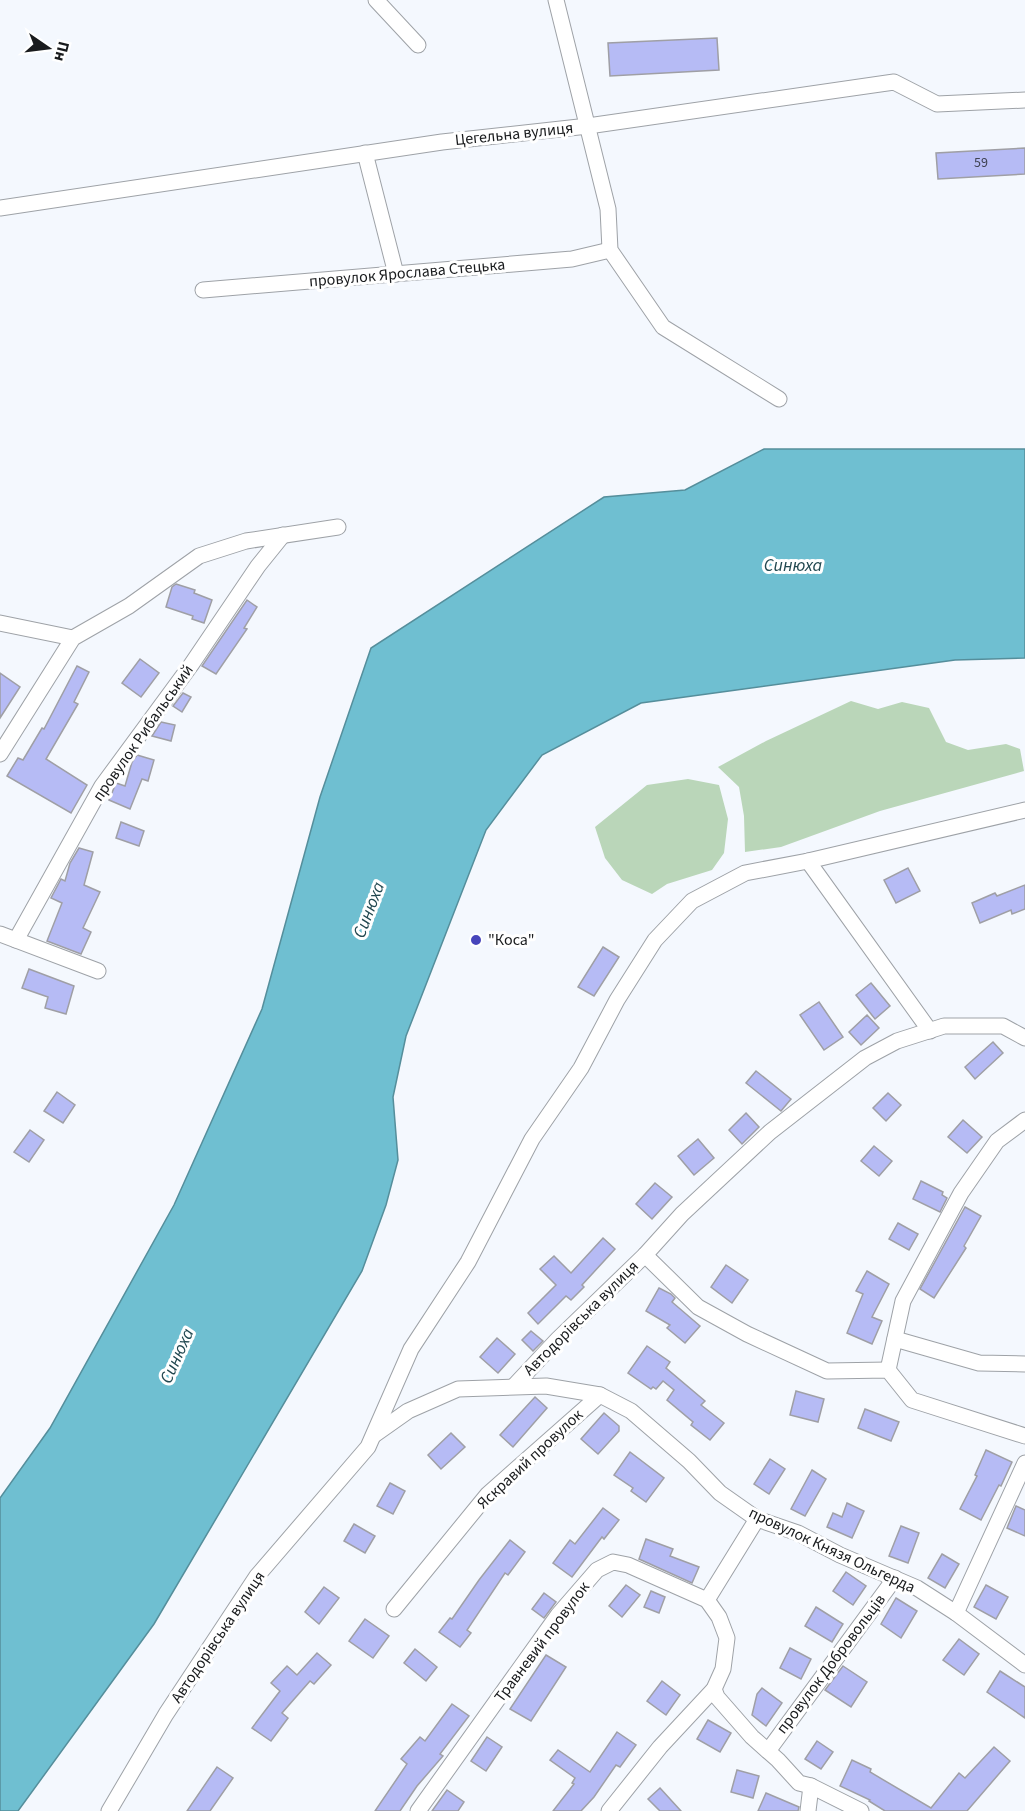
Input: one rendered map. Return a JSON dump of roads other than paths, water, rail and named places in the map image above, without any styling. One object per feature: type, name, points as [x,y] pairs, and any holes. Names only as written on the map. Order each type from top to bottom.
[{"type":"street","points":[[376,0],[418,45]]},
{"type":"street","points":[[556,0],[608,209],[610,250],[663,327],[779,399]]},
{"type":"street","name":"Цегельна вулиця","points":[[0,207],[442,142],[588,126],[894,82],[938,104],[1025,100]]},
{"type":"street","points":[[364,153],[396,274]]},
{"type":"street","name":"провулок Ярослава Стецька","points":[[203,290],[572,259],[610,250]]},
{"type":"street","points":[[0,754],[73,638],[129,606],[200,556],[246,541],[338,527]]},
{"type":"street","name":"провулок Рибальський","points":[[16,940],[102,786],[191,665],[258,566],[283,535]]},
{"type":"street","points":[[0,623],[73,638]]},
{"type":"street","points":[[373,1436],[411,1349],[468,1262],[532,1139],[581,1068],[616,1000],[655,940],[692,901],[745,873],[808,861],[1025,810]]},
{"type":"street","points":[[808,861],[930,1031]]},
{"type":"street","points":[[0,934],[98,971]]},
{"type":"street","name":"Автодорівська вулиця","points":[[109,1811],[166,1714],[258,1576],[368,1447],[373,1436],[408,1411],[458,1389],[514,1386],[558,1339],[645,1255],[682,1214],[770,1132],[865,1058],[897,1041],[944,1026],[1003,1026],[1025,1038]]},
{"type":"street","points":[[888,1370],[903,1301],[961,1193],[997,1141],[1025,1120]]},
{"type":"street","points":[[645,1255],[698,1307],[747,1334],[827,1371],[888,1370]]},
{"type":"street","points":[[895,1339],[979,1363],[1025,1364]]},
{"type":"street","points":[[888,1370],[912,1400],[1025,1436]]},
{"type":"street","name":"провулок Князя Ольгерда","points":[[514,1386],[546,1386],[600,1395],[631,1411],[689,1461],[720,1493],[757,1519],[798,1533],[840,1555],[916,1588],[956,1613],[1025,1665]]},
{"type":"street","name":"Яскравий провулок","points":[[394,1609],[488,1494],[600,1395]]},
{"type":"street","points":[[956,1613],[1025,1463]]},
{"type":"street","points":[[609,1811],[660,1747],[714,1689],[723,1669],[727,1638],[719,1617],[706,1600],[757,1519]]},
{"type":"street","name":"Травневий провулок","points":[[418,1811],[558,1616],[597,1570],[613,1562],[628,1565],[706,1600]]},
{"type":"street","name":"провулок Добровольців","points":[[768,1750],[895,1578]]},
{"type":"street","points":[[714,1689],[717,1697],[752,1737],[768,1750],[799,1783],[811,1786],[861,1811]]},
{"type":"street","points":[[808,1811],[811,1786]]},
{"type":"water","name":"Синюха","points":[[764,449],[1025,449],[1025,658],[955,660],[641,703],[542,755],[486,830],[406,1036],[393,1097],[398,1160],[386,1205],[362,1271],[154,1624],[18,1811],[0,1811],[0,1498],[50,1428],[174,1205],[262,1009],[320,797],[371,648],[604,497],[685,490]]},
{"type":"place","name":"\"Коса\"","points":[[476,940]]}]
